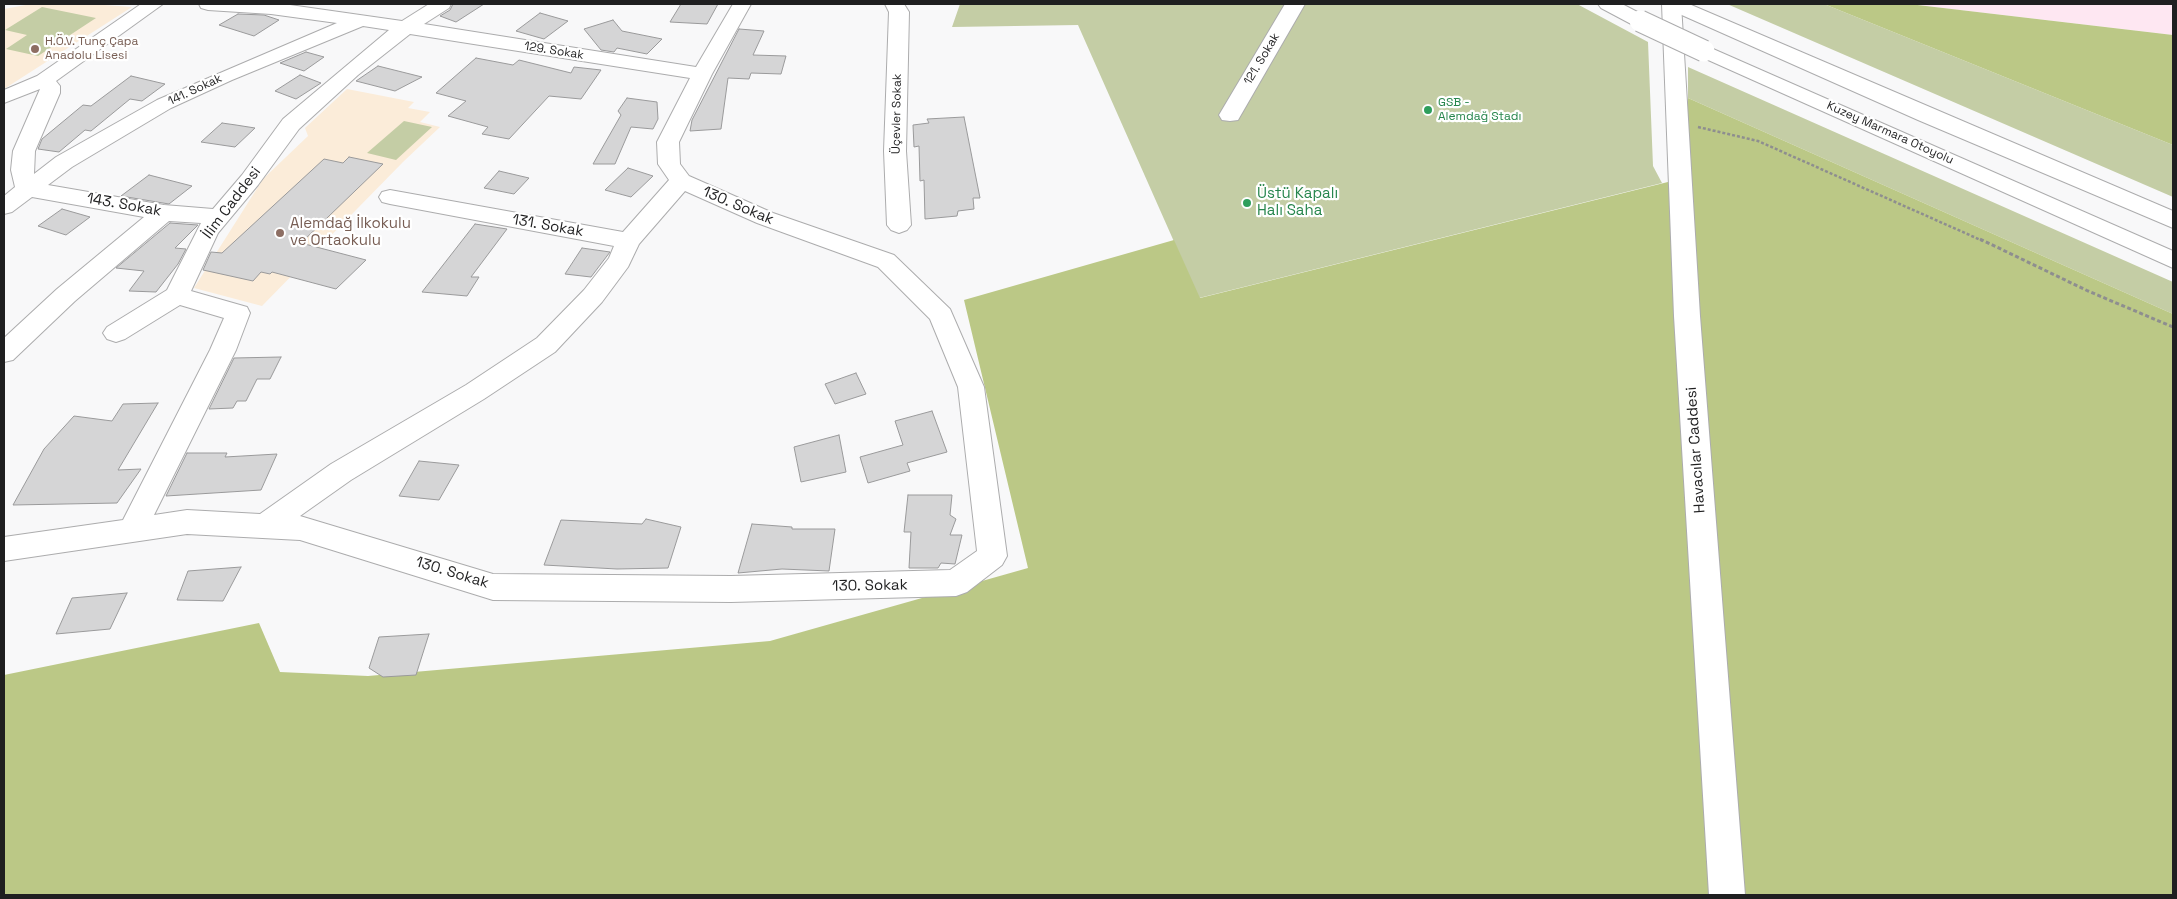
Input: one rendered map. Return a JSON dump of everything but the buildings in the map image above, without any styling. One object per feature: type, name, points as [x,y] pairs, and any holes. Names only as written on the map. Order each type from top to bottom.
[{"type":"main road","points":[[4,97],[44,80],[153,4]]},
{"type":"main road","points":[[208,4],[322,9],[361,20],[406,27]]},
{"type":"main road","name":"İlim Caddesi","points":[[177,294],[208,230],[291,124],[350,71],[406,27],[442,4]]},
{"type":"main road","points":[[265,526],[341,472],[475,392],[546,344],[593,296],[620,261],[628,241],[681,181],[669,164],[668,142],[702,74],[742,4]]},
{"type":"main road","name":"Üçevler Sokak","points":[[895,4],[899,12],[895,151],[899,225]]},
{"type":"main road","name":"121. Sokak","points":[[1230,115],[1295,4]]},
{"type":"main road","name":"Kuzey Marmara Otoyolu","points":[[1608,4],[1704,51],[2173,260]]},
{"type":"main road","points":[[1672,4],[2173,220]]},
{"type":"main road","name":"Havacılar Caddesi","points":[[1672,4],[1676,122],[1687,316],[1727,895]]},
{"type":"main road","name":"141. Sokak","points":[[4,207],[64,162],[164,104],[225,76],[361,20]]},
{"type":"main road","name":"129. Sokak","points":[[406,27],[702,74]]},
{"type":"main road","points":[[29,188],[25,185],[23,178],[22,160],[26,142],[50,93],[50,86],[44,80]]},
{"type":"main road","name":"130. Sokak","points":[[4,549],[186,522],[265,526],[300,528],[493,587],[731,589],[956,583],[992,556],[971,387],[941,315],[886,261],[766,218],[681,181]]},
{"type":"main road","name":"143. Sokak","points":[[29,188],[164,213],[219,216]]},
{"type":"main road","name":"131. Sokak","points":[[390,197],[628,241]]},
{"type":"main road","points":[[4,352],[66,295],[164,213]]},
{"type":"main road","points":[[116,333],[145,317],[177,294],[238,313],[223,350],[132,530]]},
{"type":"path","points":[[1676,122],[1758,141],[1948,224],[2088,291],[2173,327]]},
{"type":"shaded area","name":"H.Ö.V. Tunç Çapa Anadolu Lisesi","points":[[31,4],[91,4],[132,7],[4,89],[4,9]]},
{"type":"shaded area","points":[[1909,4],[2173,4],[2173,35]]},
{"type":"shaded area","name":"Alemdağ İlkokulu ve Ortaokulu","points":[[347,89],[414,102],[408,108],[430,112],[420,122],[440,127],[403,162],[262,306],[194,288],[263,179],[308,136],[305,128]]},
{"type":"green space","points":[[960,4],[1577,4],[1648,42],[1653,166],[1662,183],[1199,298],[1078,25],[952,27]]},
{"type":"green space","points":[[1727,4],[1824,4],[2173,145],[2173,197]]},
{"type":"green space","points":[[1824,4],[1909,4],[2173,35],[2173,145]]},
{"type":"green space","points":[[42,7],[96,18],[38,56],[6,49],[27,35],[5,30]]},
{"type":"green space","points":[[1688,67],[2173,282],[2173,314],[1688,98]]},
{"type":"green space","points":[[1688,98],[2173,314],[2173,895],[4,895],[4,675],[259,623],[280,672],[368,676],[770,641],[1028,568],[964,300],[1174,240],[1200,298],[1680,179]]},
{"type":"green space","points":[[404,121],[432,127],[396,160],[367,153]]},
{"type":"place","name":"H.Ö.V. Tunç Çapa Anadolu Lisesi","points":[[35,49]]},
{"type":"place","name":"GSB - Alemdağ Stadı","points":[[1428,110]]},
{"type":"place","name":"Üstü Kapalı Halı Saha","points":[[1247,203]]},
{"type":"place","name":"Alemdağ İlkokulu ve Ortaokulu","points":[[280,233]]}]
